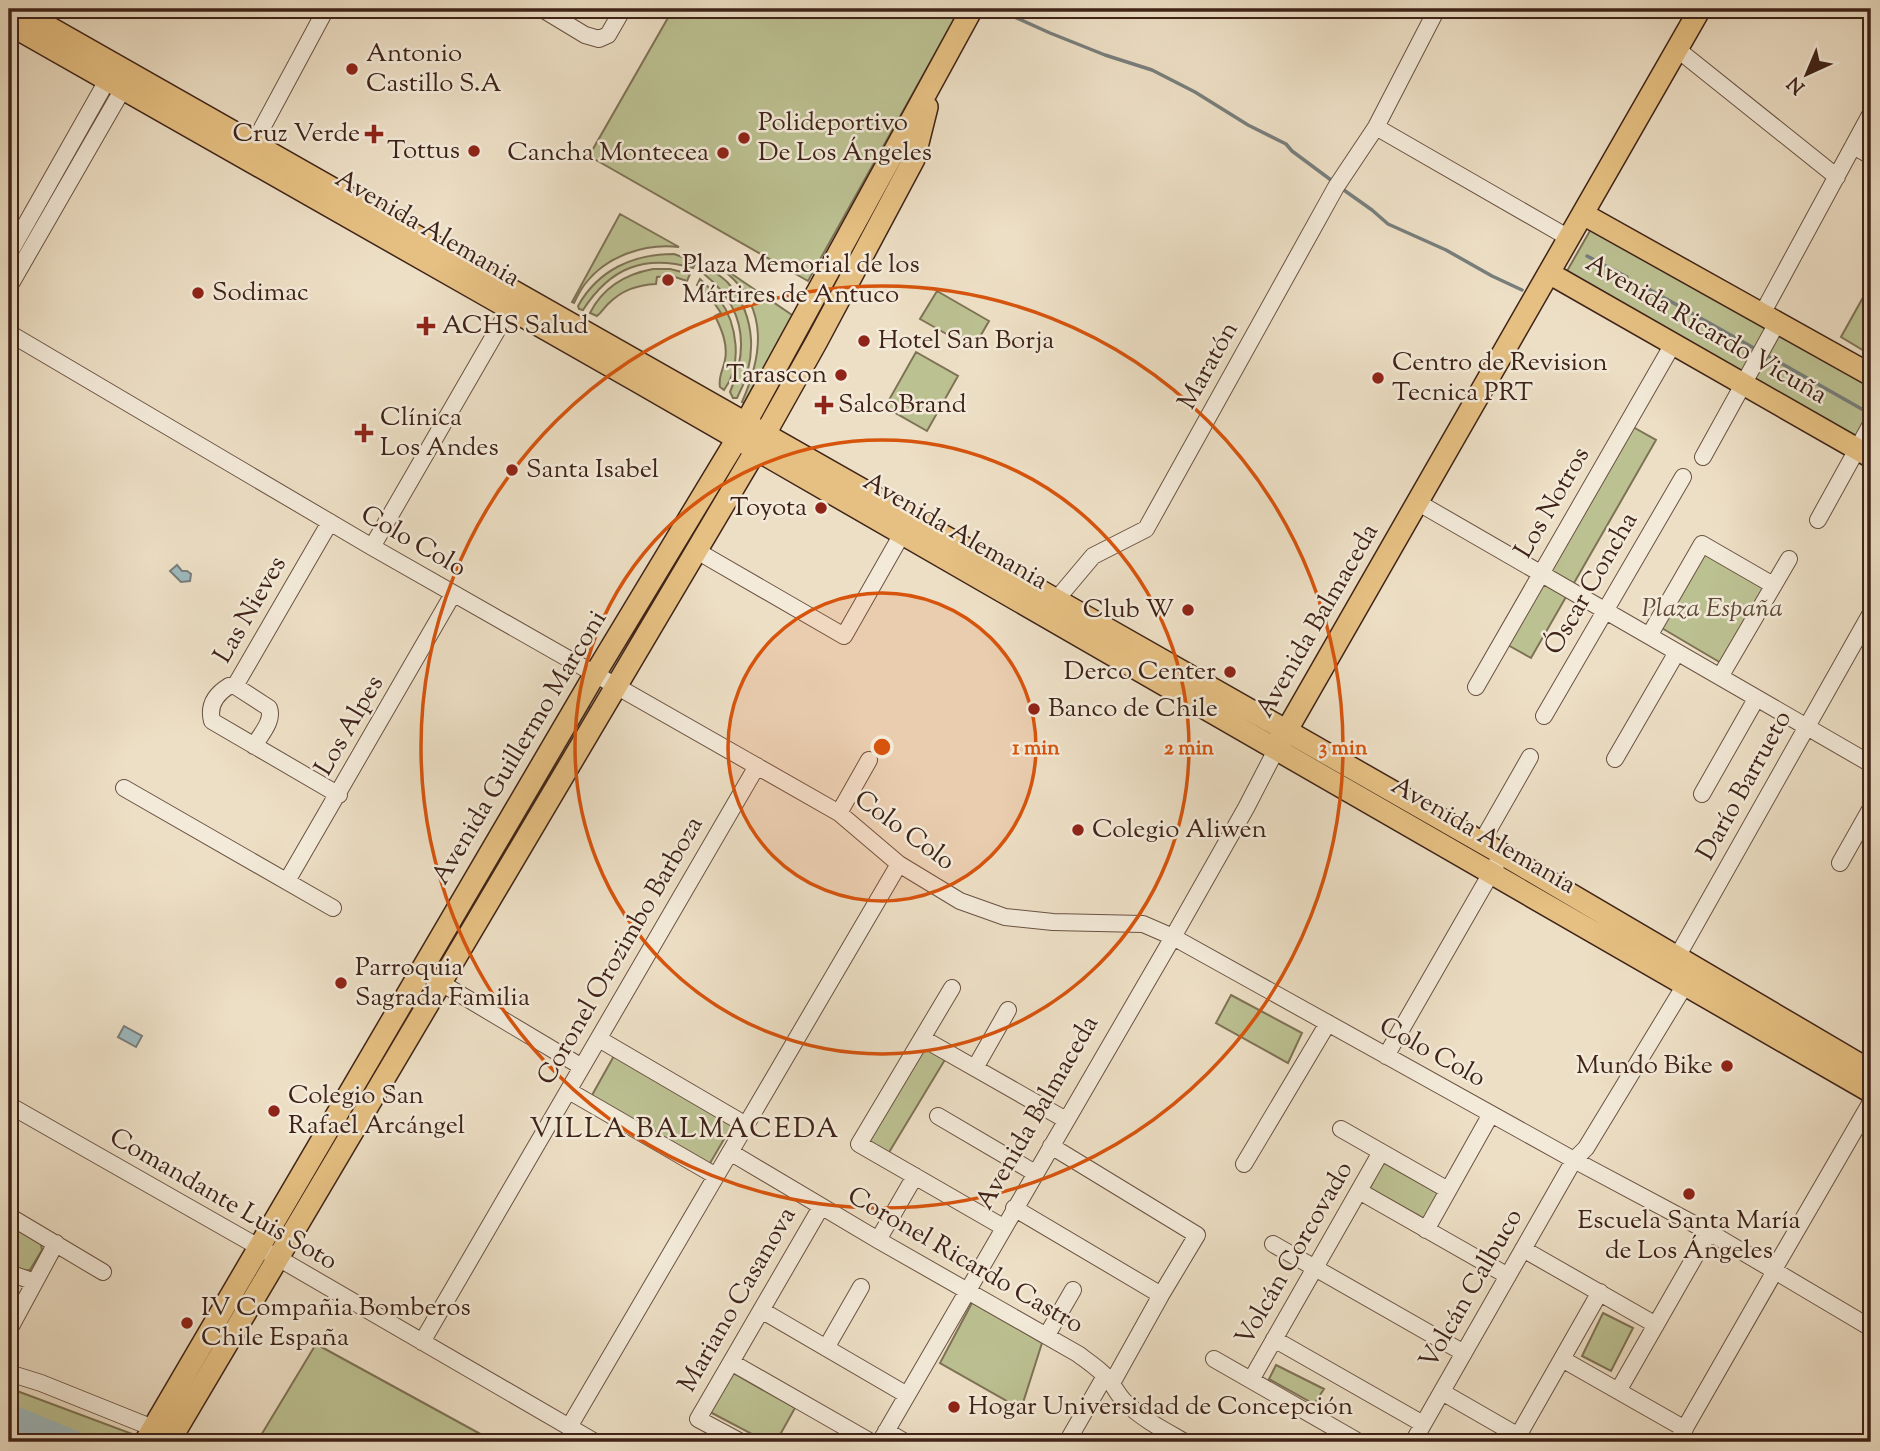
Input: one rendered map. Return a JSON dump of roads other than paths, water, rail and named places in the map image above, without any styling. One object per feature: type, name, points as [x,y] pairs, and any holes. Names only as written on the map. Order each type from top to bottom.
[{"type":"main road","name":"Avenida Alemania","points":[[17,9],[120,77],[751,436],[1056,600],[1287,731],[1871,1071]]},
{"type":"main road","name":"Avenida Guillermo Marconi","points":[[169,1442],[696,551],[751,436],[797,330],[972,9]]},
{"type":"main road","name":"Avenida Balmaceda","points":[[1276,750],[1700,9]]},
{"type":"main road","name":"Avenida Alemania","points":[[9,24],[254,144],[514,301]]},
{"type":"main road","name":"Avenida Guillermo Marconi","points":[[149,1436],[595,674],[751,436],[817,341],[914,159],[934,78]]},
{"type":"main road","name":"Avenida Ricardo Vicuña","points":[[1583,214],[1871,375]]},
{"type":"main road","points":[[846,239],[866,250]]},
{"type":"main road","name":"Avenida Ricardo Vicuña","points":[[1549,273],[1864,453]]},
{"type":"main road","points":[[797,330],[817,341]]},
{"type":"main road","name":"Avenida Alemania","points":[[751,436],[902,534],[1871,1093]]},
{"type":"main road","points":[[206,1338],[225,1348]]},
{"type":"street","points":[[254,144],[326,9]]},
{"type":"street","points":[[542,9],[586,35],[599,39],[608,35],[623,9]]},
{"type":"street","name":"Maratón","points":[[1056,600],[1093,556],[1146,529],[1336,187],[1376,127],[1437,9]]},
{"type":"street","points":[[1677,49],[1837,177]]},
{"type":"street","points":[[9,254],[120,77]]},
{"type":"street","points":[[9,287],[120,77]]},
{"type":"street","points":[[1703,457],[1745,384],[1770,318],[1837,177],[1871,113]]},
{"type":"street","points":[[1376,127],[1569,238]]},
{"type":"street","points":[[1853,146],[1871,156]]},
{"type":"street","points":[[372,547],[514,301]]},
{"type":"street","name":"Colo Colo","points":[[9,333],[453,594],[839,813],[900,864],[960,901],[1005,916],[1054,922],[1143,924],[1173,937],[1709,1232],[1871,1328]]},
{"type":"street","name":"Los Notros","points":[[1476,687],[1673,344]]},
{"type":"street","points":[[1818,520],[1864,453],[1871,424]]},
{"type":"street","name":"Óscar Concha","points":[[1544,716],[1683,477]]},
{"type":"street","points":[[1417,502],[1871,764]]},
{"type":"street","name":"Las Nieves","points":[[254,746],[271,713],[269,708],[236,686],[330,522]]},
{"type":"street","points":[[696,551],[844,636],[902,534]]},
{"type":"street","points":[[1649,636],[1702,544],[1773,585]]},
{"type":"street","points":[[1720,677],[1789,559]]},
{"type":"street","name":"Los Alpes","points":[[287,881],[453,594]]},
{"type":"street","name":"Darío Barrueto","points":[[1677,957],[1871,613]]},
{"type":"street","points":[[1615,759],[1677,652]]},
{"type":"street","points":[[236,686],[229,686],[219,692],[210,713],[212,721],[339,795]]},
{"type":"street","points":[[1702,794],[1756,699]]},
{"type":"street","name":"Avenida Balmaceda","points":[[883,1436],[1173,937],[1276,750]]},
{"type":"street","points":[[1481,843],[1530,757]]},
{"type":"street","points":[[839,813],[869,760]]},
{"type":"street","name":"Coronel Orozimbo Barboza","points":[[422,1342],[757,766]]},
{"type":"street","points":[[124,788],[333,908]]},
{"type":"street","points":[[1840,863],[1871,807]]},
{"type":"street","points":[[1386,1056],[1502,854]]},
{"type":"street","points":[[569,1427],[900,864]]},
{"type":"street","points":[[1677,957],[1685,985]]},
{"type":"street","points":[[421,971],[582,1067]]},
{"type":"street","name":"Volcán Calbuco","points":[[1413,1442],[1574,1160],[1586,1148],[1685,985]]},
{"type":"street","points":[[952,988],[859,1144],[1003,1227]]},
{"type":"street","points":[[975,1068],[1008,1010]]},
{"type":"street","points":[[1244,1164],[1328,1023]]},
{"type":"street","points":[[922,1038],[1066,1120]]},
{"type":"street","points":[[599,1039],[746,1125]]},
{"type":"street","points":[[569,1091],[716,1176]]},
{"type":"street","points":[[1562,1359],[1618,1391],[1681,1436],[1871,1102]]},
{"type":"street","name":"Comandante Luis Soto","points":[[9,1105],[595,1442]]},
{"type":"street","points":[[1426,1230],[1491,1114]]},
{"type":"street","points":[[938,1116],[1035,1173]]},
{"type":"street","points":[[1341,1129],[1448,1190]]},
{"type":"street","points":[[1051,1146],[1197,1234],[1109,1380],[1068,1442]]},
{"type":"street","name":"Coronel Ricardo Castro","points":[[730,1152],[1079,1354],[1109,1380],[1124,1402],[1143,1418],[1185,1442]]},
{"type":"street","name":"Volcán Corcovado","points":[[1251,1380],[1381,1152]]},
{"type":"street","points":[[878,1240],[915,1176]]},
{"type":"street","points":[[1359,1191],[1508,1276]]},
{"type":"street","name":"Mariano Casanova","points":[[741,1442],[698,1419],[821,1207]]},
{"type":"street","points":[[1014,1208],[1161,1295]]},
{"type":"street","points":[[9,1216],[103,1272]]},
{"type":"street","points":[[1618,1391],[1709,1232]]},
{"type":"street","points":[[9,1330],[56,1243]]},
{"type":"street","points":[[1273,1244],[1464,1353]]},
{"type":"street","points":[[1523,1249],[1656,1325]]},
{"type":"street","points":[[9,1273],[35,1282]]},
{"type":"street","points":[[826,1348],[861,1287]]},
{"type":"street","points":[[1047,1335],[1073,1290]]},
{"type":"street","points":[[1441,1392],[1523,1440],[1562,1359],[1600,1292]]},
{"type":"street","points":[[761,1310],[906,1395]]},
{"type":"street","points":[[1274,1339],[1423,1424]]},
{"type":"street","points":[[1214,1359],[1359,1442]]},
{"type":"street","points":[[731,1362],[872,1442]]},
{"type":"street","points":[[9,1373],[41,1383],[149,1436]]},
{"type":"street","points":[[883,1436],[905,1442]]},
{"type":"water","points":[[177,565],[182,571],[191,574],[190,581],[181,582],[170,571]]},
{"type":"water","points":[[124,1026],[142,1036],[136,1047],[118,1037]]},
{"type":"waterway","points":[[997,9],[1105,55],[1152,70],[1195,92],[1248,125],[1286,144],[1335,183]]},
{"type":"waterway","points":[[1341,188],[1388,224],[1446,250],[1522,290]]},
{"type":"waterway","points":[[1587,256],[1627,277]]},
{"type":"waterway","points":[[1645,287],[1752,347]]},
{"type":"waterway","points":[[1770,357],[1867,412]]},
{"type":"waterway","points":[[9,1415],[74,1442]]},
{"type":"place","name":"Antonio Castillo S.A","points":[[352,69]]},
{"type":"place","name":"Cruz Verde","points":[[374,134]]},
{"type":"place","name":"Polideportivo De Los Ángeles","points":[[744,138]]},
{"type":"place","name":"Tottus","points":[[474,151]]},
{"type":"place","name":"Cancha Montecea","points":[[723,153]]},
{"type":"place","name":"Plaza Memorial de los Mártires de Antuco","points":[[668,280]]},
{"type":"place","name":"Sodimac","points":[[198,293]]},
{"type":"place","name":"ACHS Salud","points":[[426,326]]},
{"type":"place","name":"Hotel San Borja","points":[[864,341]]},
{"type":"place","name":"Tarascon","points":[[841,375]]},
{"type":"place","name":"Centro de Revision Tecnica PRT","points":[[1378,378]]},
{"type":"place","name":"SalcoBrand","points":[[824,405]]},
{"type":"place","name":"Clínica Los Andes","points":[[364,433]]},
{"type":"place","name":"Santa Isabel","points":[[512,470]]},
{"type":"place","name":"Toyota","points":[[821,508]]},
{"type":"place","name":"Club W","points":[[1188,610]]},
{"type":"place","name":"Derco Center","points":[[1230,672]]},
{"type":"place","name":"Banco de Chile","points":[[1034,709]]},
{"type":"place","name":"Colegio Aliwen","points":[[1078,830]]},
{"type":"place","name":"Parroquia Sagrada Familia","points":[[341,983]]},
{"type":"place","name":"Mundo Bike","points":[[1727,1066]]},
{"type":"place","name":"Colegio San Rafael Arcángel","points":[[274,1111]]},
{"type":"place","name":"Escuela Santa María de Los Ángeles","points":[[1689,1194]]},
{"type":"place","name":"IV Compañia Bomberos Chile España","points":[[187,1323]]},
{"type":"place","name":"Hogar Universidad de Concepción","points":[[954,1407]]},
{"type":"district","name":"VILLA BALMACEDA","points":[[685,1130]]},
{"type":"park label","name":"Plaza España","points":[[1712,609]]}]
